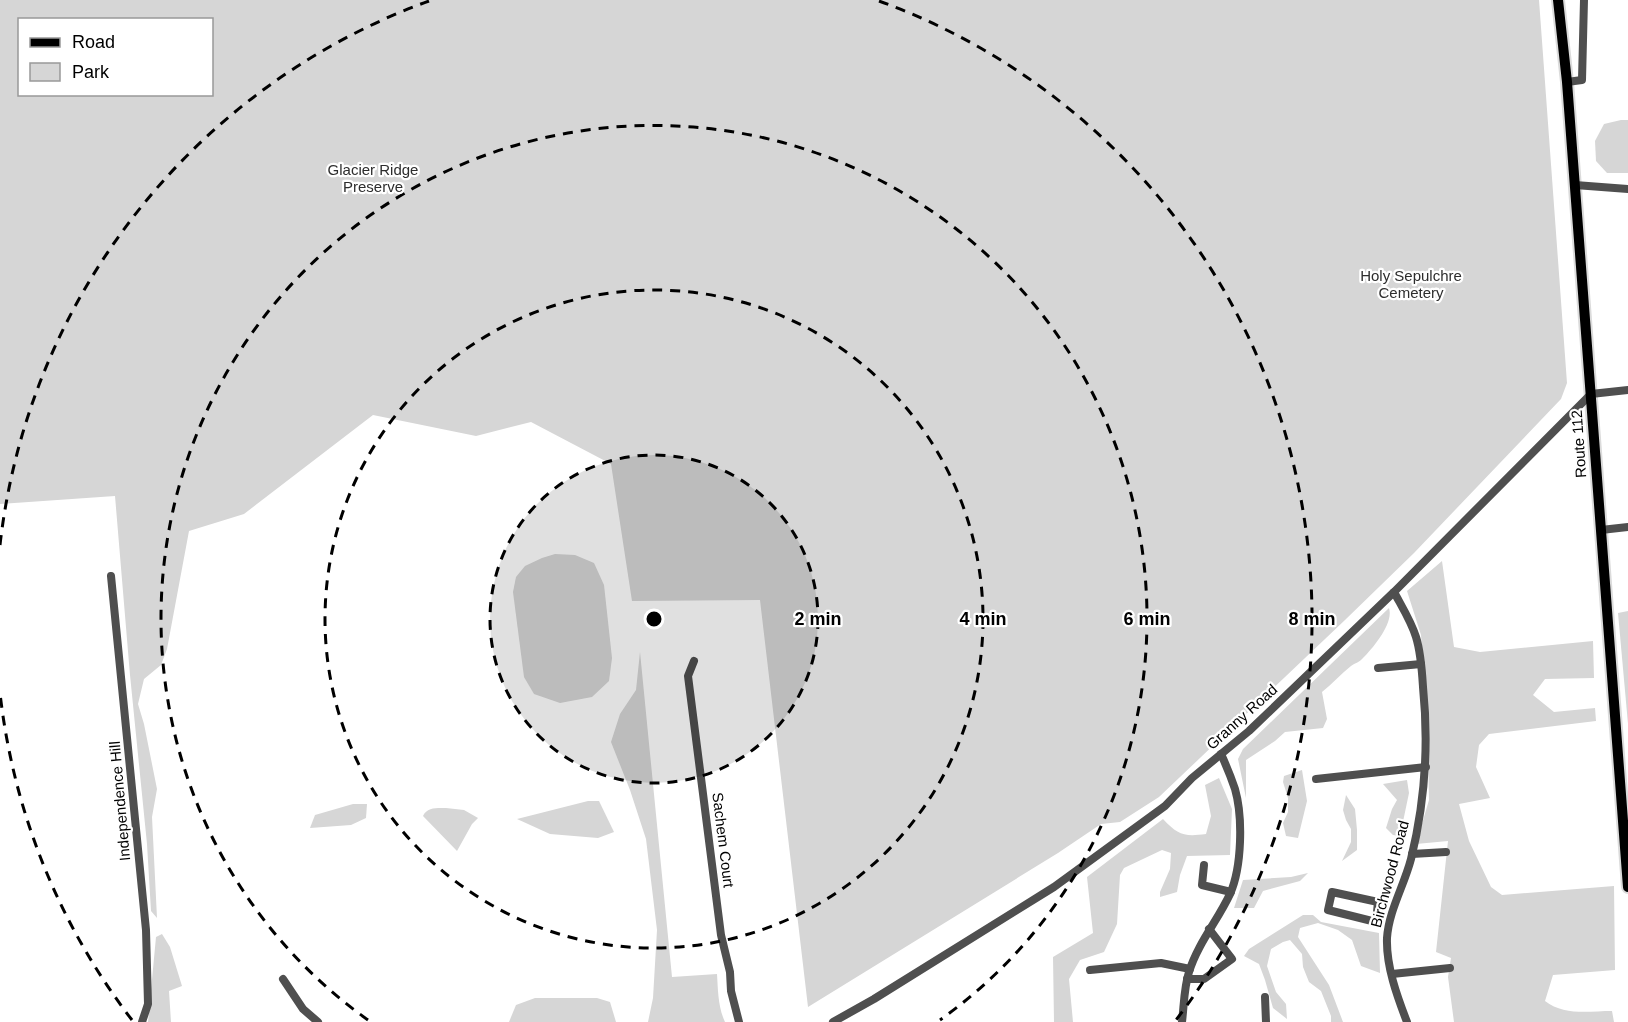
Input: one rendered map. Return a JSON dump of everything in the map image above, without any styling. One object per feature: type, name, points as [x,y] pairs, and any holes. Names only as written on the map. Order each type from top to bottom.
[{"type":"main road","name":"Route 112","points":[[1557,0],[1567,82],[1628,887]]},
{"type":"street","points":[[1567,82],[1582,80],[1584,0]]},
{"type":"street","points":[[1575,185],[1628,189]]},
{"type":"street","points":[[1591,394],[1628,390]]},
{"type":"street","name":"Granny Road","points":[[833,1022],[874,999],[1063,881],[1165,806],[1192,778],[1249,731],[1394,592],[1591,394]]},
{"type":"street","points":[[1601,530],[1628,527]]},
{"type":"street","name":"Independence Hill","points":[[111,576],[146,930],[148,1004],[142,1022]]},
{"type":"street","name":"Birchwood Road","points":[[1394,592],[1408,617],[1416,639],[1424,699],[1426,767],[1422,803],[1412,855],[1393,910],[1387,938],[1392,974],[1407,1022]]},
{"type":"street","name":"Sachem Court","points":[[694,661],[688,676],[721,935],[730,972],[730,991],[739,1022]]},
{"type":"street","points":[[1378,668],[1421,664]]},
{"type":"street","points":[[1182,1022],[1190,969],[1202,941],[1231,892],[1239,856],[1240,821],[1235,789],[1221,754]]},
{"type":"street","points":[[1316,779],[1426,767]]},
{"type":"street","points":[[1412,855],[1446,852]]},
{"type":"street","points":[[1204,865],[1202,885],[1231,892]]},
{"type":"street","points":[[1376,922],[1378,902],[1332,892],[1328,910],[1389,926]]},
{"type":"street","points":[[1187,979],[1204,979],[1232,959],[1209,929]]},
{"type":"street","points":[[1090,970],[1161,963],[1190,969]]},
{"type":"street","points":[[1392,974],[1450,968]]},
{"type":"street","points":[[284,979],[303,1009],[318,1022]]},
{"type":"street","points":[[1265,997],[1266,1022]]},
{"type":"green space","points":[[0,0],[1539,0],[1567,383],[1561,399],[1414,553],[1159,797],[1120,822],[1101,824],[1058,853],[808,1007],[760,600],[632,601],[611,464],[531,422],[476,436],[373,415],[244,514],[189,531],[167,649],[161,665],[144,679],[138,704],[157,789],[152,817],[157,918],[151,911],[147,844],[115,496],[0,504]]},
{"type":"green space","points":[[1628,120],[1628,173],[1607,173],[1596,161],[1595,141],[1604,124]]},
{"type":"green space","points":[[555,554],[575,555],[594,563],[604,585],[612,658],[609,681],[592,697],[560,703],[534,694],[524,677],[513,592],[516,577],[525,566]]},
{"type":"green space","points":[[1442,561],[1454,647],[1480,652],[1593,641],[1594,678],[1545,679],[1533,695],[1554,712],[1595,708],[1596,721],[1489,734],[1479,745],[1476,767],[1490,798],[1459,804],[1469,841],[1491,887],[1502,895],[1614,886],[1615,970],[1553,975],[1545,1001],[1568,1011],[1612,1011],[1614,1022],[1454,1022],[1448,977],[1451,958],[1436,952],[1448,841],[1416,844],[1429,800],[1427,712],[1421,635],[1407,591]]},
{"type":"green space","points":[[1389,608],[1390,614],[1386,628],[1372,648],[1322,692],[1327,719],[1323,728],[1285,732],[1246,760],[1246,798],[1238,759],[1243,749]]},
{"type":"green space","points":[[1628,611],[1628,724],[1618,613]]},
{"type":"green space","points":[[640,652],[672,977],[717,974],[720,1004],[725,1022],[648,1022],[653,998],[657,930],[646,839],[611,742],[620,714],[636,690]]},
{"type":"green space","points":[[1302,770],[1307,801],[1298,838],[1286,836],[1283,823],[1288,812],[1288,798],[1283,782],[1284,776]]},
{"type":"green space","points":[[1219,778],[1232,809],[1230,855],[1187,856],[1177,892],[1160,897],[1170,869],[1171,853],[1162,850],[1124,868],[1120,875],[1117,924],[1104,952],[1080,960],[1069,979],[1073,1022],[1054,1022],[1053,957],[1093,933],[1087,877],[1163,819],[1182,834],[1206,834],[1211,816],[1205,785]]},
{"type":"green space","points":[[1407,780],[1409,793],[1400,836],[1393,835],[1386,828],[1397,800],[1383,784]]},
{"type":"green space","points":[[1346,795],[1355,809],[1357,850],[1342,861],[1351,842],[1351,829],[1343,810]]},
{"type":"green space","points":[[588,801],[599,801],[614,832],[598,838],[550,834],[517,819]]},
{"type":"green space","points":[[353,804],[367,804],[366,818],[351,825],[310,828],[315,815]]},
{"type":"green space","points":[[446,808],[464,810],[478,818],[472,824],[457,851],[423,816],[430,810]]},
{"type":"green space","points":[[1308,873],[1300,881],[1263,891],[1254,908],[1234,908],[1243,880],[1291,877]]},
{"type":"green space","points":[[1303,915],[1313,915],[1321,922],[1379,933],[1380,973],[1361,966],[1352,940],[1338,930],[1318,923],[1300,928],[1298,937],[1329,985],[1343,1022],[1331,1022],[1331,1016],[1321,991],[1309,982],[1303,967],[1302,954],[1290,940],[1271,949],[1267,966],[1276,992],[1286,1004],[1287,1019],[1273,1008],[1259,964],[1244,956],[1249,949]]},
{"type":"green space","points":[[162,934],[170,947],[182,986],[169,991],[171,1022],[148,1022],[156,937]]},
{"type":"green space","points":[[535,998],[597,998],[610,1002],[616,1022],[509,1022],[516,1005]]},
{"type":"park label","name":"Glacier Ridge Preserve","points":[[373,178]]},
{"type":"park label","name":"Holy Sepulchre Cemetery","points":[[1411,284]]}]
